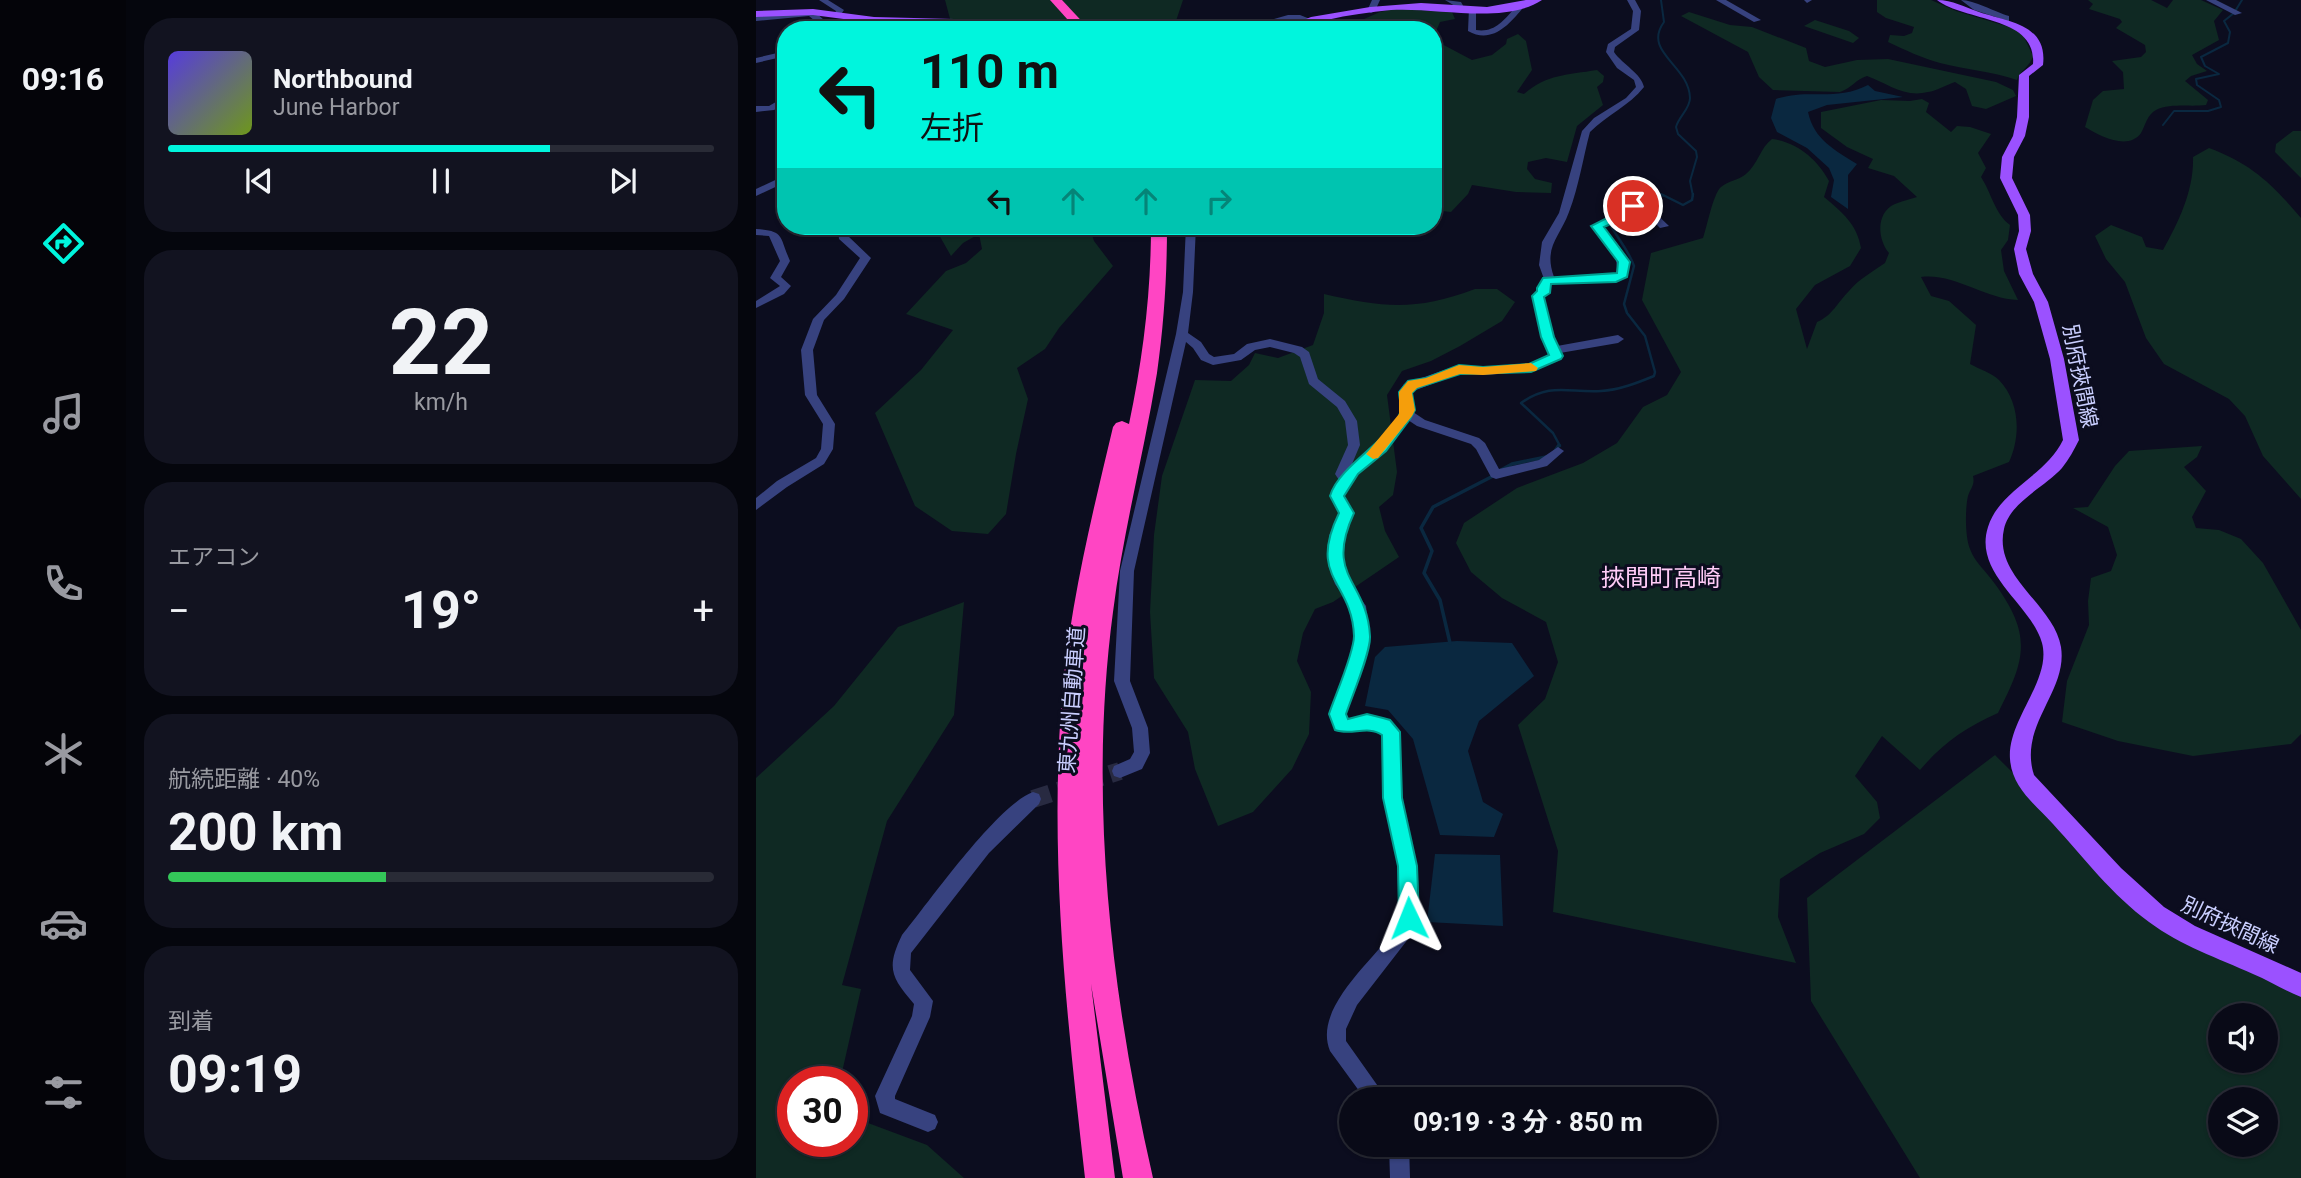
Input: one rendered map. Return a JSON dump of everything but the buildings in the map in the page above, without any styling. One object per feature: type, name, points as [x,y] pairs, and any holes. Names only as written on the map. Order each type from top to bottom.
[{"type":"highway","points":[[1045,0],[1070,21]]},
{"type":"highway","points":[[1056,0],[1070,21]]},
{"type":"highway","name":"東九州自動車道","points":[[1100,1178],[1080,1013],[1070,886],[1073,705],[1095,545],[1120,438],[1141,323],[1146,285],[1146,235]]},
{"type":"highway","name":"東九州自動車道","points":[[1138,1178],[1106,1002],[1093,881],[1092,704],[1113,543],[1156,321],[1160,281],[1159,235]]},
{"type":"main road","points":[[1311,21],[1422,6],[1472,10],[1516,6],[1537,0]]},
{"type":"main road","name":"別府挾間線","points":[[1942,0],[2029,32],[2038,48],[2038,65],[2024,75],[2023,117],[2019,136],[2004,168],[2024,215],[2025,231],[2020,249],[2026,274],[2041,302],[2057,359],[2071,440],[2067,452],[2050,471],[2021,495],[1996,527],[1995,548],[2002,570],[2039,621],[2051,644],[2049,669],[2020,741],[2020,762],[2027,783],[2144,904],[2171,925],[2206,943],[2278,971],[2301,986]]},
{"type":"main road","points":[[756,16],[812,13],[881,21]]},
{"type":"street","points":[[823,0],[840,10],[836,15]]},
{"type":"street","points":[[1371,11],[1376,0]]},
{"type":"street","points":[[1449,0],[1458,4],[1461,9]]},
{"type":"street","points":[[1368,1087],[1337,1044],[1335,1035],[1343,1009],[1406,928],[1409,918],[1408,866],[1392,798],[1391,732],[1383,725],[1367,722],[1347,726],[1341,724],[1338,714],[1363,640],[1359,606],[1340,580],[1334,548],[1346,513],[1337,496],[1345,480],[1381,448],[1407,413],[1405,392],[1413,384],[1429,382],[1459,369],[1483,371],[1531,368],[1553,360],[1557,354],[1548,337],[1538,296],[1544,293],[1543,288],[1549,279],[1544,265],[1547,242],[1564,213],[1586,131],[1597,120],[1629,100],[1640,87],[1638,79],[1620,66],[1610,52],[1611,46],[1635,30],[1637,11],[1631,0]]},
{"type":"street","points":[[1720,0],[1757,20]]},
{"type":"street","points":[[1965,0],[1977,8],[2006,18],[2005,22]]},
{"type":"street","points":[[2210,0],[2238,13]]},
{"type":"street","points":[[1472,10],[1472,31],[1484,34],[1502,27],[1518,9],[1516,6]]},
{"type":"street","points":[[812,13],[821,21]]},
{"type":"street","points":[[1276,21],[1282,18],[1304,17],[1311,21]]},
{"type":"street","points":[[756,61],[777,55]]},
{"type":"street","points":[[756,109],[777,104]]},
{"type":"street","points":[[771,107],[777,110]]},
{"type":"street","points":[[756,193],[777,182]]},
{"type":"street","points":[[1547,281],[1616,278],[1623,274],[1624,262],[1597,226],[1625,214],[1633,206],[1646,209],[1664,226]]},
{"type":"street","points":[[756,232],[774,233],[785,261],[775,278],[786,286],[756,305]]},
{"type":"street","points":[[756,505],[782,484],[820,461],[827,449],[829,424],[811,395],[807,349],[819,319],[840,297],[866,258],[844,235]]},
{"type":"street","points":[[1120,771],[1136,764],[1142,753],[1140,728],[1122,681],[1127,571],[1182,334],[1188,292],[1191,235]]},
{"type":"street","points":[[1182,334],[1198,345],[1205,357],[1213,361],[1237,357],[1251,347],[1270,343],[1298,350],[1305,355],[1313,381],[1341,404],[1352,421],[1354,445],[1341,474],[1345,480]]},
{"type":"street","points":[[1555,350],[1618,339]]},
{"type":"street","points":[[1407,413],[1421,424],[1475,441],[1481,446],[1493,470],[1543,463],[1558,451]]},
{"type":"street","points":[[929,1122],[887,1106],[886,1096],[921,1017],[923,1001],[901,972],[899,958],[908,941],[984,849],[1019,810],[1033,799]]},
{"type":"street","points":[[1399,1157],[1400,1178]]},
{"type":"green space","points":[[945,0],[1183,0],[1176,21],[951,21]]},
{"type":"green space","points":[[1877,0],[1931,0],[1956,11],[2016,29],[2023,35],[2033,56],[2017,80],[1927,59],[1888,42],[1890,35],[1904,36],[1912,33],[1914,27],[1886,18],[1877,12]]},
{"type":"green space","points":[[2088,0],[2151,0],[2167,8],[2173,0],[2201,0],[2223,10],[2214,21],[2219,40],[2192,55],[2197,64],[2207,71],[2185,81],[2208,100],[2206,105],[2174,106],[2156,110],[2141,133],[2129,141],[2114,140],[2085,127],[2093,100],[2103,91],[2124,89],[2123,72],[2112,61],[2141,57],[2146,52],[2145,45],[2116,28],[2122,22],[2120,19],[2089,9],[2093,4]]},
{"type":"green space","points":[[1398,8],[1452,12],[1455,19],[1442,22],[1360,21]]},
{"type":"green space","points":[[1689,12],[1730,25],[1752,27],[1806,48],[1809,61],[1825,67],[1857,60],[1888,59],[1996,82],[2013,90],[2016,96],[1986,109],[1972,106],[1966,89],[1955,82],[1931,91],[1911,93],[1867,76],[1840,92],[1773,90],[1759,77],[1748,52],[1681,16]]},
{"type":"green space","points":[[1815,20],[1849,31],[1859,38],[1853,43],[1804,26]]},
{"type":"green space","points":[[1518,34],[1526,41],[1532,70],[1517,92],[1524,94],[1549,79],[1597,70],[1604,76],[1603,82],[1597,87],[1603,105],[1577,126],[1567,162],[1546,158],[1528,162],[1527,169],[1535,179],[1552,183],[1551,193],[1516,192],[1472,185],[1468,194],[1451,212],[1442,211],[1442,44],[1472,60],[1492,55],[1506,44],[1507,39]]},
{"type":"green space","points":[[1922,99],[1929,103],[1926,112],[1951,132],[1957,126],[1991,134],[1978,153],[1986,168],[1981,177],[1997,209],[2010,225],[2008,240],[2001,250],[2004,271],[2018,300],[2005,299],[1946,279],[1921,277],[1931,296],[1949,301],[1976,325],[1970,364],[1999,380],[2015,409],[2017,430],[2009,462],[1973,476],[1966,515],[1968,544],[1972,554],[2007,602],[2020,634],[2019,663],[2007,694],[1998,713],[1956,737],[1920,770],[1882,736],[1855,776],[1877,802],[1880,818],[1864,834],[1820,853],[1780,879],[1778,917],[1796,963],[1553,912],[1558,851],[1518,725],[1545,699],[1558,662],[1546,622],[1502,598],[1471,572],[1456,543],[1464,523],[1517,488],[1583,463],[1617,443],[1643,407],[1667,395],[1681,372],[1642,300],[1651,253],[1703,238],[1718,191],[1746,174],[1772,139],[1798,148],[1819,166],[1829,181],[1824,197],[1843,213],[1852,225],[1861,248],[1850,266],[1815,285],[1796,309],[1807,349],[1817,322],[1831,312],[1857,283],[1885,263],[1889,253],[1882,241],[1880,226],[1884,213],[1895,204],[1917,197],[1894,176],[1868,168],[1873,159],[1847,147],[1821,128],[1821,112],[1881,100]]},
{"type":"green space","points":[[2293,131],[2301,131],[2301,178],[2275,152],[2276,144]]},
{"type":"green space","points":[[2209,148],[2260,176],[2301,218],[2301,499],[2263,456],[2245,416],[2229,399],[2164,364],[2146,338],[2125,282],[2106,259],[2095,236],[2111,225],[2142,237],[2146,247],[2163,250],[2180,217],[2188,193],[2193,157]]},
{"type":"green space","points":[[939,235],[977,235],[963,243],[951,256]]},
{"type":"green space","points":[[979,235],[1092,235],[1113,266],[1059,328],[1045,349],[1017,368],[1028,399],[1006,514],[988,534],[952,531],[915,506],[875,413],[921,370],[953,330],[906,314],[946,271],[966,263],[982,249]]},
{"type":"green space","points":[[1475,289],[1497,289],[1515,302],[1502,321],[1431,361],[1402,371],[1387,395],[1397,472],[1393,495],[1379,507],[1385,531],[1399,557],[1333,602],[1315,609],[1303,633],[1297,661],[1311,692],[1309,734],[1292,769],[1253,812],[1218,826],[1195,769],[1188,732],[1154,678],[1150,612],[1154,535],[1162,476],[1195,380],[1231,381],[1249,365],[1255,353],[1278,358],[1313,345],[1324,313],[1324,294],[1400,305],[1435,301]]},
{"type":"green space","points":[[2202,446],[2197,457],[2184,467],[2206,491],[2192,517],[2196,528],[2219,530],[2241,539],[2263,563],[2301,630],[2301,734],[2291,744],[2193,756],[2118,741],[2062,722],[2067,681],[2089,625],[2091,578],[2111,571],[2117,555],[2108,527],[2073,508],[2088,507],[2115,466],[2129,451]]},
{"type":"green space","points":[[964,602],[954,715],[887,821],[842,985],[861,989],[843,1066],[777,1066],[777,1157],[868,1157],[868,1123],[927,1145],[964,1178],[756,1178],[756,778],[834,706],[898,627]]},
{"type":"green space","points":[[1995,755],[2093,853],[2171,925],[2301,990],[2301,1178],[1920,1178],[1811,1001],[1807,898]]},
{"type":"water","points":[[1868,85],[1875,91],[1903,97],[1827,105],[1808,112],[1820,137],[1857,164],[1848,175],[1848,209],[1831,197],[1834,180],[1829,168],[1807,148],[1777,132],[1771,118],[1776,99],[1844,93]]},
{"type":"water","points":[[1457,641],[1512,643],[1534,676],[1479,721],[1468,751],[1483,802],[1503,814],[1494,837],[1440,835],[1413,739],[1388,710],[1365,706],[1375,657],[1385,647]]},
{"type":"water","points":[[1435,854],[1500,855],[1503,926],[1427,922]]},
{"type":"waterway","points":[[1661,0],[1664,22],[1659,33],[1659,42],[1662,51],[1688,86],[1690,98],[1676,127],[1678,134],[1696,151],[1697,157],[1690,181],[1693,195]]},
{"type":"waterway","points":[[2163,125],[2174,111],[2208,111],[2221,107],[2219,100],[2197,85],[2196,79],[2219,74],[2205,66],[2201,57],[2228,43],[2230,32],[2224,21],[2234,13],[2242,0]]},
{"type":"waterway","points":[[1607,196],[1613,185],[1629,180],[1664,196]]},
{"type":"waterway","points":[[1560,446],[1553,433],[1521,403],[1551,391],[1614,389],[1635,384],[1654,376],[1655,372],[1645,336],[1627,313],[1624,304],[1634,266],[1609,222],[1605,204],[1607,194]]},
{"type":"waterway","points":[[1661,194],[1683,205],[1692,200],[1693,195]]},
{"type":"waterway","points":[[1555,451],[1559,445]]},
{"type":"waterway","points":[[1501,470],[1512,464],[1546,457]]},
{"type":"waterway","points":[[1450,643],[1440,600],[1424,573],[1432,551],[1421,528],[1433,507],[1495,475]]},
{"type":"tunnel","points":[[1033,799],[1120,771]]},
{"type":"slow traffic","points":[[1373,454],[1381,448],[1405,416],[1408,410],[1405,392],[1413,384],[1429,382],[1459,369],[1483,371],[1531,368]]},
{"type":"district","name":"挾間町高崎","points":[[1661,578]]},
{"type":"route","points":[[1409,918],[1408,866],[1392,798],[1391,732],[1383,725],[1367,722],[1347,726],[1341,724],[1338,714],[1363,640],[1359,606],[1340,580],[1335,564],[1336,536],[1345,521],[1346,513],[1337,496],[1339,489],[1353,470],[1381,448],[1405,416],[1408,410],[1405,392],[1408,387],[1429,382],[1459,369],[1483,371],[1531,368],[1553,360],[1557,354],[1548,337],[1539,309],[1538,296],[1544,293],[1543,288],[1547,281],[1608,279],[1623,274],[1624,262],[1597,226],[1625,214],[1633,206]]}]
